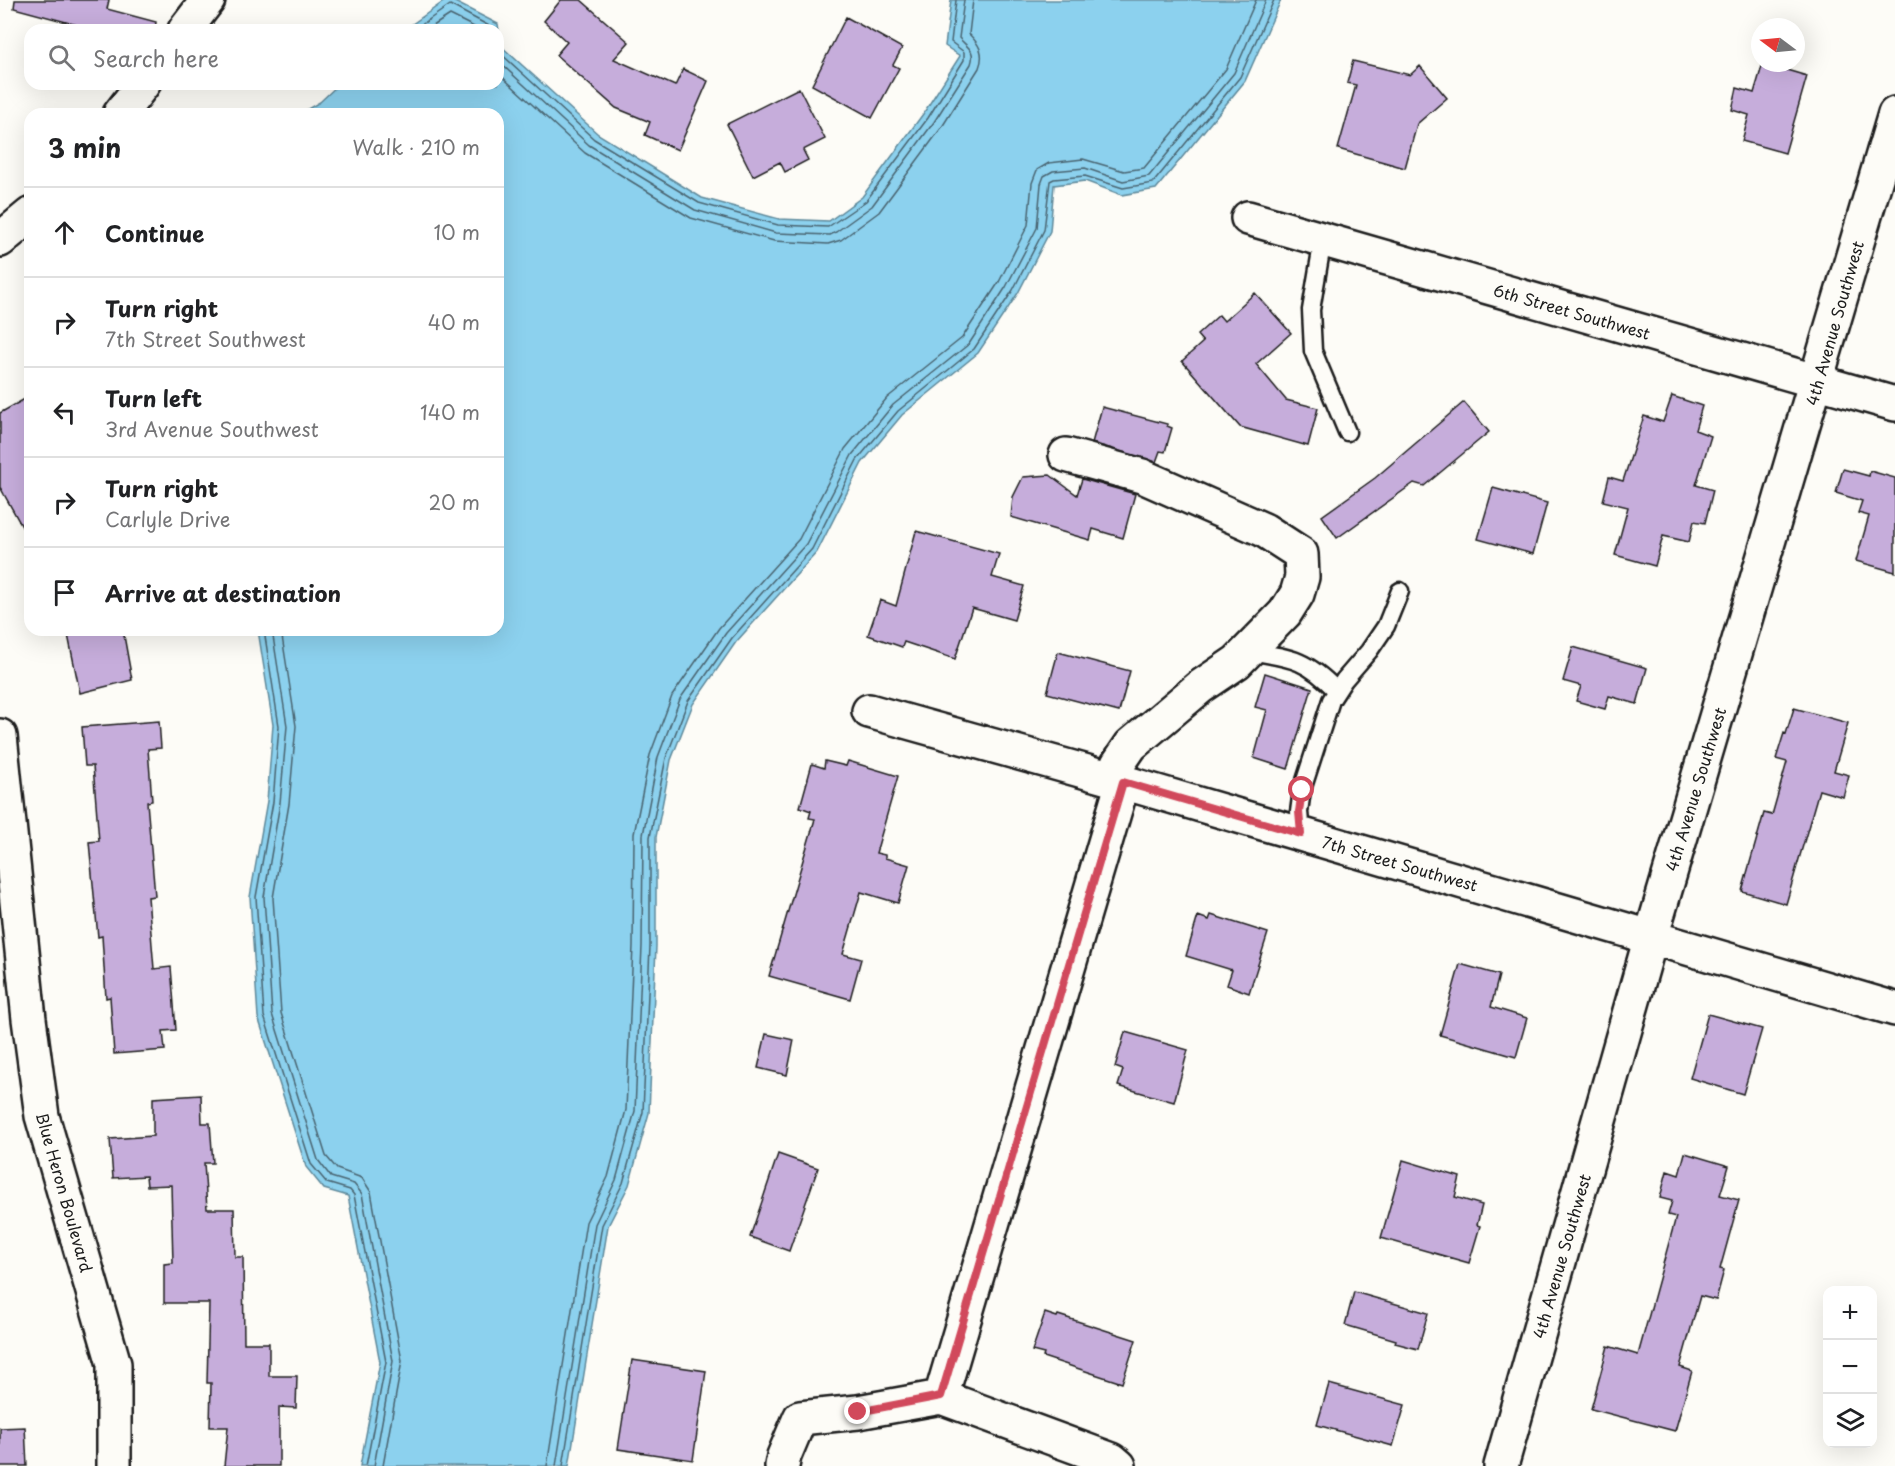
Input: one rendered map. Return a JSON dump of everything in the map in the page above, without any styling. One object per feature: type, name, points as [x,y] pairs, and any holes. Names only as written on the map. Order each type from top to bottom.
[{"type":"street","points":[[190,24],[208,0]]},
{"type":"street","points":[[125,108],[138,90]]},
{"type":"street","name":"4th Avenue Southwest","points":[[1508,1464],[1651,937],[1895,114]]},
{"type":"street","name":"6th Street Southwest","points":[[1248,218],[1895,404]]},
{"type":"street","points":[[0,240],[24,220]]},
{"type":"street","points":[[941,1396],[1118,781],[1118,764],[1131,745],[1200,687],[1249,651],[1285,613],[1297,594],[1302,577],[1301,554],[1264,530],[1142,476],[1066,455]]},
{"type":"street","name":"7th Street Southwest","points":[[869,711],[1301,834],[1895,1009]]},
{"type":"street","name":"Blue Heron Boulevard","points":[[0,736],[29,1019],[42,1116],[114,1364],[114,1466]]},
{"type":"street","points":[[782,1466],[800,1418],[858,1412],[941,1396],[1112,1460],[1119,1466]]},
{"type":"lane","points":[[1323,239],[1311,310],[1313,351],[1347,432]]},
{"type":"lane","points":[[1301,834],[1299,812],[1302,790],[1331,700],[1386,626],[1400,591]]},
{"type":"lane","points":[[1249,651],[1301,662],[1318,672],[1337,691]]},
{"type":"water","points":[[446,0],[451,0],[498,24],[412,24]]},
{"type":"water","points":[[951,0],[1281,0],[1245,81],[1156,189],[1122,195],[1085,181],[1054,185],[1050,231],[1018,293],[978,353],[902,415],[862,463],[817,552],[736,642],[693,704],[671,760],[656,837],[656,946],[649,1113],[629,1185],[608,1226],[569,1466],[360,1466],[380,1362],[348,1196],[324,1189],[306,1167],[258,1017],[250,897],[267,801],[273,725],[259,636],[504,636],[504,108],[310,108],[333,90],[504,90],[504,49],[598,134],[702,198],[779,219],[829,221],[862,197],[923,114],[960,56],[945,46]]},
{"type":"building","points":[[15,0],[109,0],[107,9],[156,22],[156,24],[74,24],[14,8]]},
{"type":"building","points":[[561,0],[581,0],[629,42],[614,59],[675,86],[683,69],[708,81],[678,150],[645,135],[650,122],[616,108],[556,55],[567,42],[544,21]]},
{"type":"building","points":[[846,17],[902,48],[893,65],[899,68],[872,118],[812,85]]},
{"type":"building","points":[[1353,61],[1410,75],[1420,66],[1447,98],[1417,124],[1405,168],[1338,149],[1356,85],[1347,83]]},
{"type":"building","points":[[1760,72],[1793,72],[1807,76],[1785,153],[1742,141],[1749,115],[1732,110],[1737,88],[1754,93]]},
{"type":"building","points":[[799,88],[825,139],[803,150],[808,160],[785,172],[780,162],[753,176],[727,124]]},
{"type":"building","points":[[1255,293],[1291,333],[1256,364],[1286,400],[1318,408],[1308,446],[1240,427],[1182,361],[1203,342],[1197,335],[1219,315],[1224,321]]},
{"type":"building","points":[[1672,396],[1702,406],[1695,430],[1711,436],[1696,485],[1713,490],[1705,523],[1694,521],[1689,542],[1663,536],[1655,566],[1615,555],[1628,507],[1603,501],[1609,477],[1623,481],[1644,416],[1663,422]]},
{"type":"building","points":[[24,399],[24,530],[0,487],[0,413]]},
{"type":"building","points":[[1464,402],[1489,432],[1424,486],[1414,483],[1337,538],[1322,516],[1375,478]]},
{"type":"building","points":[[1102,407],[1167,424],[1172,428],[1165,452],[1160,451],[1156,462],[1092,443]]},
{"type":"building","points":[[1843,469],[1869,476],[1870,471],[1895,478],[1895,572],[1856,561],[1869,516],[1858,513],[1862,501],[1836,493]]},
{"type":"building","points":[[1050,475],[1077,495],[1082,479],[1135,494],[1123,538],[1093,529],[1090,540],[1011,517],[1013,497],[1023,477]]},
{"type":"building","points":[[1493,488],[1547,503],[1533,554],[1478,539]]},
{"type":"building","points":[[916,531],[999,554],[992,577],[1024,586],[1014,620],[972,608],[955,659],[904,642],[902,647],[868,635],[880,600],[896,606]]},
{"type":"building","points":[[68,636],[124,636],[132,680],[80,693]]},
{"type":"building","points":[[1573,647],[1647,668],[1637,704],[1609,696],[1605,709],[1576,701],[1581,686],[1563,681]]},
{"type":"building","points":[[1058,652],[1130,671],[1119,712],[1047,693]]},
{"type":"building","points":[[1265,673],[1312,688],[1288,769],[1254,758],[1267,710],[1255,707]]},
{"type":"building","points":[[1794,708],[1848,723],[1834,771],[1849,775],[1843,797],[1819,790],[1786,904],[1742,891],[1764,813],[1772,815],[1787,762],[1776,759]]},
{"type":"building","points":[[159,721],[161,748],[148,749],[152,801],[147,802],[155,896],[148,897],[154,969],[171,967],[176,1030],[163,1031],[165,1050],[114,1054],[110,997],[106,998],[102,936],[98,937],[89,842],[99,841],[93,766],[85,766],[82,727]]},
{"type":"building","points":[[825,761],[846,766],[848,761],[898,776],[876,853],[909,865],[898,903],[861,892],[843,954],[861,959],[850,999],[769,976],[815,819],[809,818],[811,811],[800,807],[812,764],[824,768]]},
{"type":"building","points":[[1211,915],[1268,933],[1249,993],[1227,985],[1232,970],[1186,956],[1198,916],[1209,920]]},
{"type":"building","points":[[1460,964],[1499,975],[1491,1007],[1527,1018],[1516,1057],[1440,1035]]},
{"type":"building","points":[[1708,1014],[1762,1029],[1743,1094],[1690,1078]]},
{"type":"building","points":[[1125,1032],[1188,1050],[1174,1102],[1118,1086],[1123,1070],[1115,1067]]},
{"type":"building","points":[[766,1034],[794,1040],[787,1075],[758,1068]]},
{"type":"building","points":[[201,1095],[202,1123],[210,1123],[213,1163],[204,1163],[207,1209],[234,1209],[235,1257],[243,1257],[244,1343],[269,1343],[269,1376],[297,1376],[296,1408],[279,1407],[279,1466],[224,1466],[228,1427],[210,1427],[211,1383],[207,1383],[209,1303],[164,1303],[164,1264],[173,1263],[171,1185],[147,1186],[146,1176],[113,1178],[110,1139],[153,1136],[153,1098]]},
{"type":"building","points":[[1685,1153],[1729,1166],[1720,1195],[1739,1200],[1720,1269],[1724,1270],[1716,1300],[1700,1296],[1680,1367],[1692,1371],[1675,1431],[1591,1409],[1608,1346],[1638,1355],[1676,1217],[1668,1215],[1672,1201],[1660,1198],[1667,1171],[1679,1175]]},
{"type":"building","points":[[778,1154],[818,1168],[789,1251],[750,1237]]},
{"type":"building","points":[[1403,1160],[1460,1177],[1455,1197],[1482,1205],[1477,1225],[1480,1226],[1469,1263],[1381,1238]]},
{"type":"building","points":[[1354,1292],[1428,1313],[1418,1349],[1345,1325]]},
{"type":"building","points":[[1045,1313],[1136,1340],[1122,1383],[1043,1357],[1044,1354],[1032,1351]]},
{"type":"building","points":[[632,1360],[706,1371],[693,1460],[618,1449]]},
{"type":"building","points":[[1329,1384],[1405,1405],[1393,1446],[1317,1425]]},
{"type":"building","points":[[25,1427],[27,1466],[0,1466],[0,1428]]},
{"type":"route","points":[[858,1412],[941,1396],[1123,782],[1301,834],[1299,812],[1302,790]]}]
